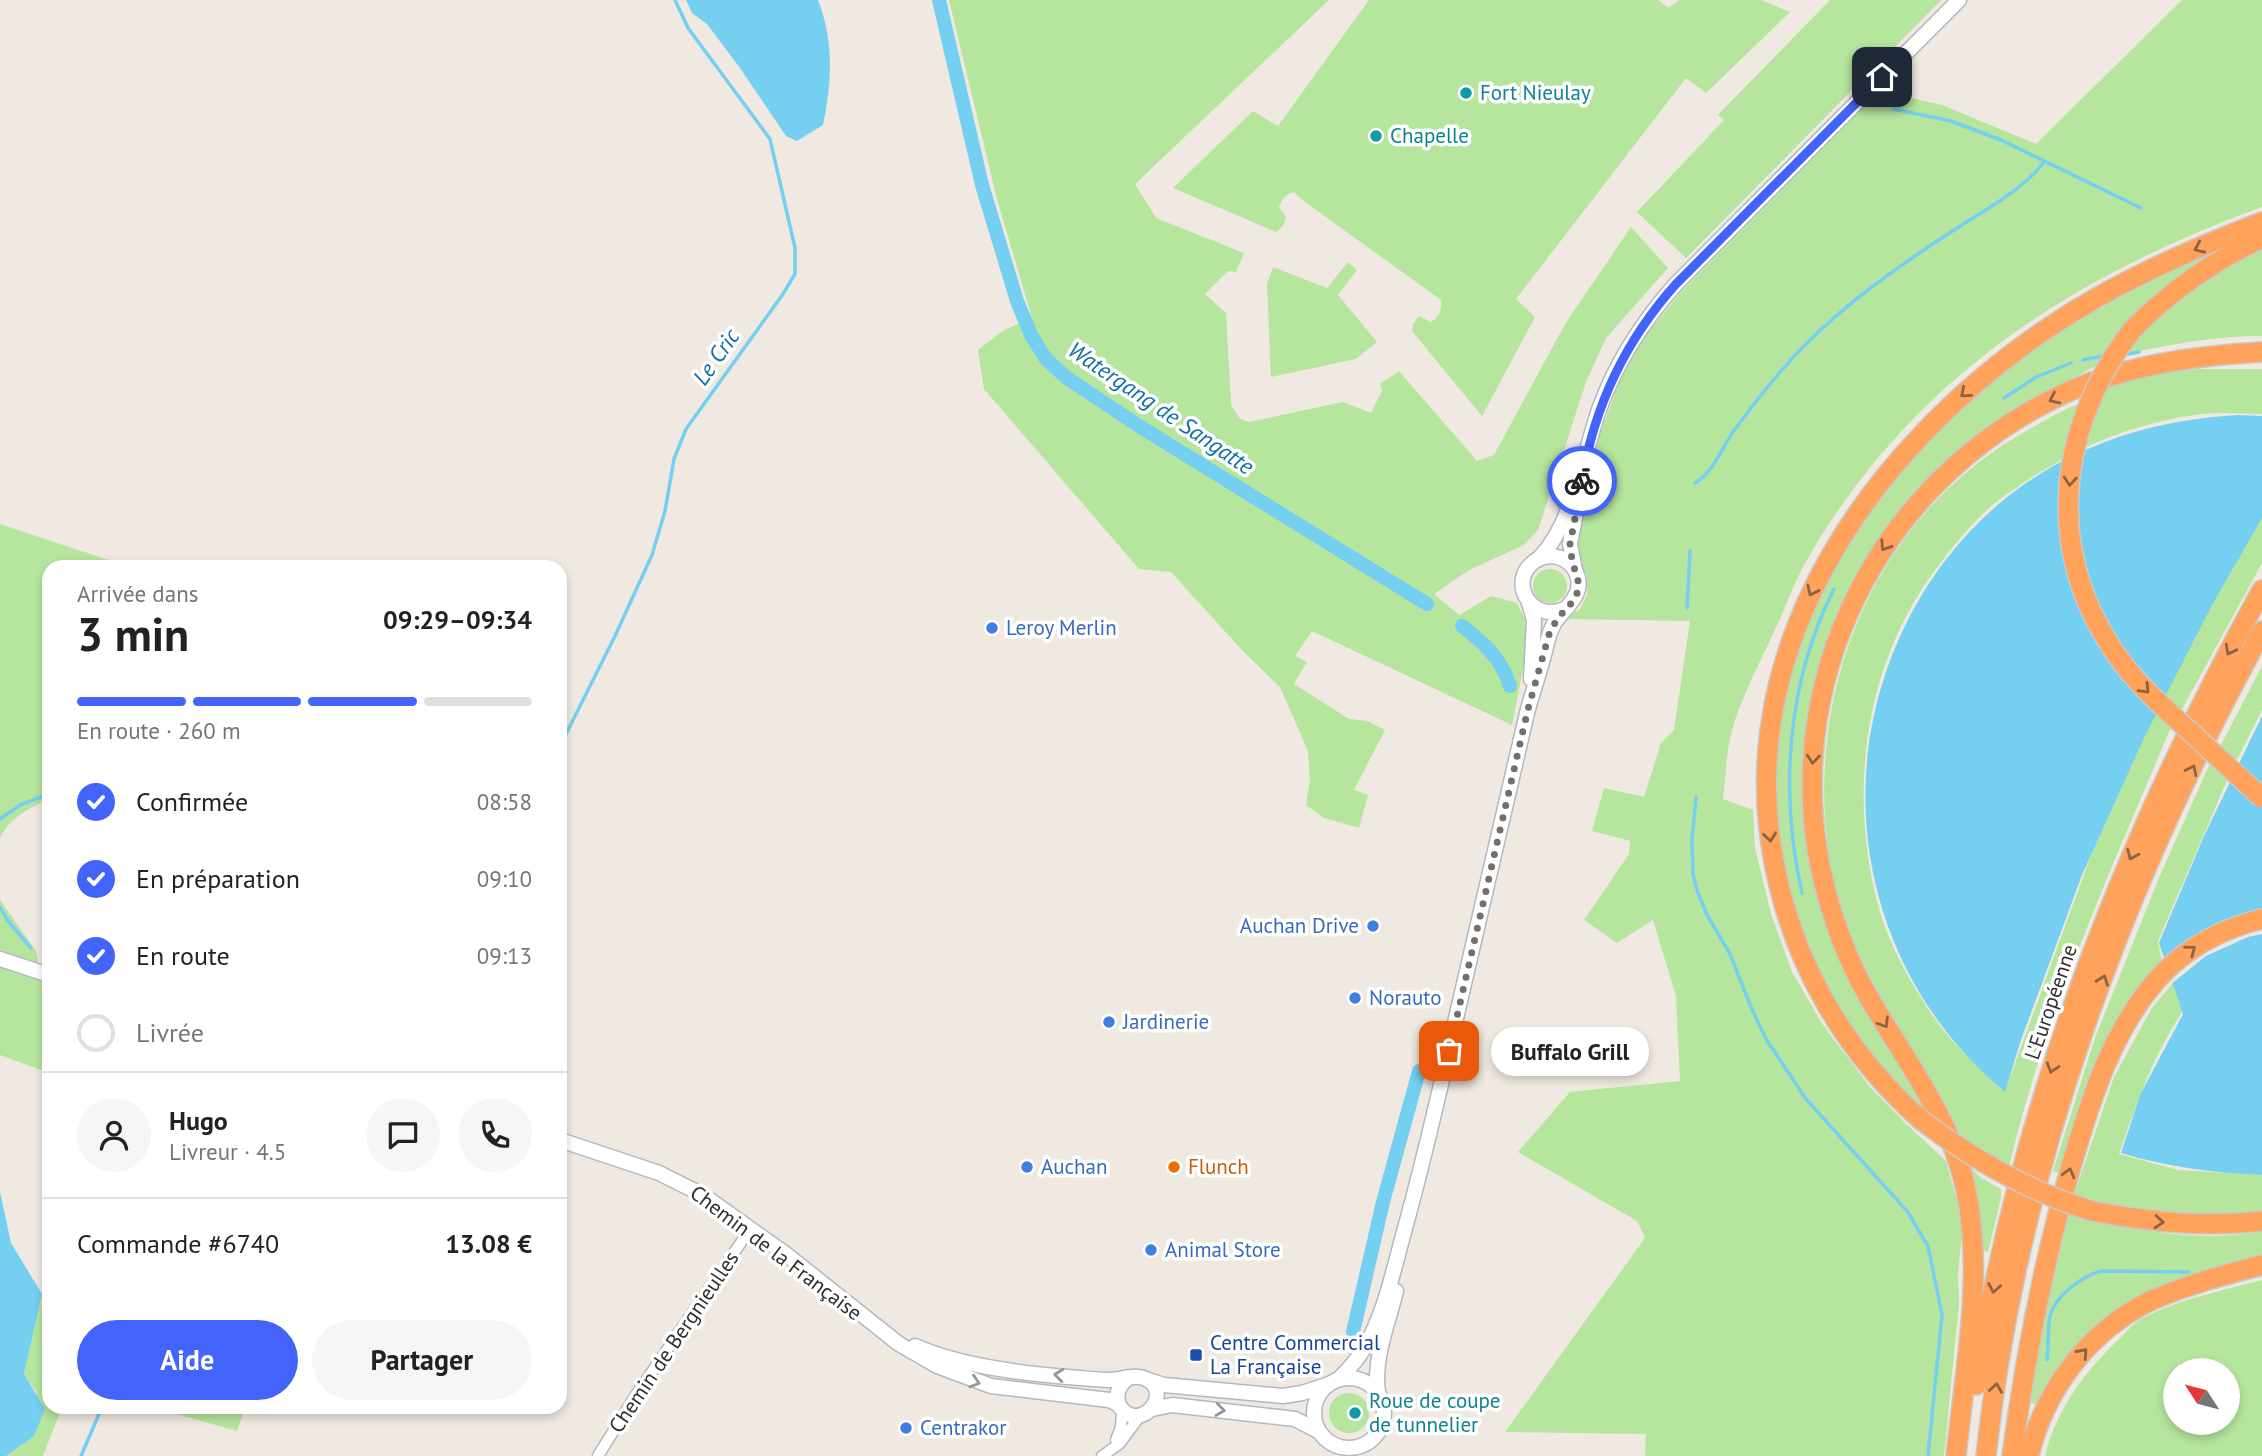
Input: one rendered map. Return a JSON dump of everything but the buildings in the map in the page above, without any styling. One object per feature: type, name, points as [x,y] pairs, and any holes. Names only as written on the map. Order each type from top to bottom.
[{"type":"highway","points":[[2262,222],[2164,264],[2075,311],[2034,338],[1971,388],[1919,436],[1854,516],[1821,574],[1795,632],[1776,693],[1769,745],[1767,791],[1769,835],[1781,894],[1793,936],[1810,974],[1841,1030],[1885,1086],[1920,1119],[1975,1159],[2013,1181],[2092,1211],[2139,1220],[2186,1224],[2262,1221]]},
{"type":"highway","points":[[2262,238],[2189,279],[2150,311],[2132,330],[2109,363],[2090,398],[2074,449],[2068,502],[2076,568],[2088,604],[2129,672],[2262,798]]},
{"type":"highway","points":[[1956,1456],[1972,1286],[1972,1238],[1966,1192],[1947,1132],[1913,1068],[1867,995],[1831,911],[1819,857],[1812,793],[1813,753],[1823,689],[1845,620],[1879,555],[1920,500],[1960,460],[2011,422],[2059,396],[2109,377],[2190,359],[2262,352]]},
{"type":"highway","points":[[2190,359],[2262,358]]},
{"type":"highway","name":"L'Européenne","points":[[1966,1456],[1985,1331],[2009,1218],[2067,1021],[2117,890],[2173,762],[2262,590]]},
{"type":"highway","name":"L'Européenne","points":[[1986,1456],[2003,1344],[2023,1246],[2048,1147],[2086,1027],[2126,921],[2171,815],[2262,631]]},
{"type":"highway","points":[[2012,1456],[2028,1347],[2060,1206],[2098,1085],[2113,1050],[2130,1018],[2165,972],[2192,948],[2222,932],[2262,919]]},
{"type":"highway","points":[[2029,1456],[2042,1416],[2059,1383],[2105,1331],[2133,1311],[2165,1295],[2208,1279],[2262,1265]]},
{"type":"main road","points":[[1378,1394],[1362,1381],[1350,1378],[1283,1396],[1164,1385],[1139,1377],[1127,1379],[1118,1390],[1120,1407],[1130,1415],[1172,1405],[1295,1419],[1327,1443],[1350,1449],[1361,1447],[1379,1432],[1384,1419],[1376,1380],[1380,1353],[1403,1263],[1419,1180],[1528,709],[1550,631],[1578,591],[1570,553],[1571,536],[1587,455],[1614,373],[1634,338],[1659,303],[1959,0]]},
{"type":"main road","points":[[1528,709],[1535,625],[1523,590],[1523,580],[1528,568],[1548,548],[1557,533],[1587,455]]},
{"type":"main road","points":[[1536,561],[1556,557],[1565,561],[1576,572]]},
{"type":"main road","points":[[1528,601],[1544,612],[1568,607]]},
{"type":"main road","points":[[0,959],[42,973]]},
{"type":"main road","name":"Chemin de la Française","points":[[567,1142],[679,1182],[711,1200],[921,1359],[974,1382],[999,1388],[1110,1400],[1120,1407]]},
{"type":"main road","points":[[1327,1443],[1314,1419],[1314,1406],[1321,1392],[1361,1354],[1371,1335],[1419,1180]]},
{"type":"main road","name":"Chemin de la Française","points":[[873,1325],[928,1352],[968,1363],[1076,1377],[1127,1379]]},
{"type":"main road","points":[[1146,1412],[1156,1400],[1156,1393],[1148,1380]]},
{"type":"main road","points":[[1365,1456],[1372,1440]]},
{"type":"street","name":"Chemin de Bergnieulles","points":[[598,1456],[636,1395],[751,1228]]},
{"type":"street","points":[[1105,1454],[1121,1427],[1120,1407]]},
{"type":"street","points":[[1105,1454],[1120,1442],[1146,1412]]},
{"type":"green space","points":[[949,0],[1329,0],[1135,184],[1156,218],[1244,253],[1236,272],[1228,271],[1205,294],[1226,313],[1231,405],[1240,419],[1249,422],[1343,402],[1371,413],[1382,391],[1380,384],[1399,371],[1477,461],[1494,455],[1565,324],[1631,227],[1668,268],[1606,338],[1586,382],[1538,530],[1524,545],[1469,570],[1434,594],[1459,615],[1491,596],[1517,603],[1525,619],[1525,659],[1512,725],[1312,631],[1295,656],[1307,662],[1294,684],[1349,719],[1367,721],[1385,730],[1354,790],[1368,795],[1359,828],[1324,818],[1306,805],[1310,780],[1308,751],[1280,687],[1241,649],[1171,572],[1139,569],[984,389],[978,350],[1004,330],[1032,318],[997,199]]},
{"type":"green space","points":[[1369,0],[1658,0],[1669,8],[1679,0],[1761,0],[1790,12],[1706,93],[1686,78],[1516,299],[1535,317],[1482,416],[1412,331],[1419,316],[1431,322],[1436,317],[1441,310],[1441,300],[1294,192],[1280,204],[1279,207],[1286,217],[1283,226],[1276,232],[1173,188],[1253,111],[1278,126]]},
{"type":"green space","points":[[1830,0],[1941,0],[1686,258],[1637,212],[1724,120],[1718,115]]},
{"type":"green space","points":[[2182,0],[2262,0],[2262,207],[2191,235],[2123,267],[2059,303],[1999,344],[1943,390],[1892,441],[1846,500],[1804,565],[1741,703],[1728,747],[1723,799],[1753,810],[1755,848],[1771,914],[1792,972],[1823,1025],[1870,1087],[1946,1161],[1963,1222],[1958,1273],[1959,1303],[1944,1456],[1645,1456],[1646,1434],[1505,1432],[1645,1238],[1637,1221],[1518,1152],[1570,1092],[1680,1081],[1676,996],[1653,920],[1617,943],[1584,920],[1629,854],[1630,841],[1592,831],[1604,788],[1644,797],[1661,743],[1674,730],[1690,621],[1566,619],[1580,609],[1587,595],[1587,576],[1576,556],[1599,437],[1620,380],[1643,339],[1682,291],[1880,91],[1942,105],[2036,144]]},
{"type":"green space","points":[[2225,243],[2227,247],[2178,276],[2144,305],[2111,344],[2098,365],[2033,398],[1979,436],[1955,455],[1915,495],[1820,667],[1807,729],[1804,764],[1812,867],[1928,1117],[1848,1030],[1801,943],[1776,846],[1776,728],[1801,630],[1859,522],[1921,447],[1982,389],[2089,309]]},
{"type":"green space","points":[[2262,249],[2262,336],[2194,341],[2126,354],[2154,321],[2187,293],[2223,269]]},
{"type":"green space","points":[[1348,262],[1357,270],[1338,295],[1377,342],[1356,359],[1271,377],[1267,284],[1273,267],[1327,288]]},
{"type":"green space","points":[[2200,369],[2262,369],[2262,414],[2209,413],[2186,416],[2127,431],[2084,448],[2104,390],[2142,375]]},
{"type":"green space","points":[[2079,404],[2071,441],[2062,459],[2013,490],[1982,514],[1936,569],[1911,607],[1892,647],[1868,733],[1864,778],[1865,823],[1870,868],[1880,912],[1890,939],[1911,981],[1943,1029],[1968,1057],[2005,1091],[2091,855],[2156,710],[2171,727],[2060,999],[2009,1167],[1969,1145],[1956,1134],[1934,1086],[1886,1008],[1851,940],[1839,904],[1826,835],[1825,767],[1834,699],[1853,634],[1882,573],[1921,517],[1970,469],[2028,430]]},
{"type":"green space","points":[[2262,517],[2262,563],[2181,711],[2164,695]]},
{"type":"green space","points":[[0,524],[109,560],[42,560],[42,803],[20,814],[0,838]]},
{"type":"green space","points":[[1550,569],[1562,574],[1567,586],[1562,598],[1550,603],[1538,598],[1533,586],[1538,574]]},
{"type":"green space","points":[[2262,666],[2262,710],[2237,760],[2220,747]]},
{"type":"green space","points":[[2211,761],[2228,778],[2158,941],[2162,962],[2060,1174],[2053,1171],[2095,1038],[2159,878]]},
{"type":"green space","points":[[0,900],[36,951],[42,981],[42,1070],[0,1055]]},
{"type":"green space","points":[[2173,983],[2184,1009],[2154,1062],[2119,1154],[2178,1170],[2262,1175],[2262,1212],[2214,1215],[2144,1210],[2074,1195],[2114,1077],[2152,1008]]},
{"type":"green space","points":[[1971,1168],[1981,1178],[2001,1189],[1988,1252],[1980,1249]]},
{"type":"green space","points":[[2066,1213],[2163,1233],[2213,1236],[2262,1231],[2262,1259],[2148,1292],[2038,1405],[2027,1401]]},
{"type":"green space","points":[[2262,1280],[2262,1456],[2045,1456],[2057,1422],[2073,1392],[2094,1365],[2137,1322],[2157,1311],[2217,1291]]},
{"type":"green space","points":[[42,1294],[42,1414],[59,1414],[43,1456],[6,1456],[34,1436],[37,1393],[24,1374]]},
{"type":"green space","points":[[1349,1393],[1363,1399],[1369,1413],[1363,1427],[1349,1433],[1335,1427],[1329,1413],[1335,1399]]},
{"type":"green space","points":[[177,1414],[243,1414],[237,1431]]},
{"type":"water","points":[[686,0],[818,0],[827,31],[830,62],[823,125],[797,141],[786,136],[740,68],[707,24],[692,13]]},
{"type":"water","points":[[2238,415],[2262,416],[2262,518],[2212,605],[2144,738],[2082,875],[2021,1040],[2005,1092],[1957,1044],[1918,990],[1890,932],[1872,870],[1866,806],[1869,741],[1885,676],[1911,614],[1934,576],[1962,540],[2011,494],[2053,466],[2103,443],[2183,421]]},
{"type":"water","points":[[2262,716],[2262,1175],[2191,1168],[2121,1153],[2140,1095],[2183,1014],[2159,943],[2204,836]]},
{"type":"water","points":[[0,1192],[11,1243],[42,1294],[24,1374],[42,1404],[43,1414],[34,1436],[6,1456],[0,1456]]},
{"type":"pier","points":[[2262,913],[2262,934],[2248,937],[2206,956],[2170,985],[2163,965]]},
{"type":"waterway","name":"Le Cric","points":[[567,732],[652,555],[665,511],[674,459],[686,429],[795,274],[795,248],[770,139],[688,28],[675,0]]},
{"type":"waterway","name":"Watergang de Sangatte","points":[[939,0],[982,185],[1017,301],[1031,335],[1046,359],[1067,378],[1139,426],[1427,604]]},
{"type":"waterway","points":[[1893,109],[1951,121],[2001,140],[2141,208]]},
{"type":"waterway","points":[[1695,483],[1712,467],[1733,432],[1767,388],[1821,330],[1893,271],[2013,192],[2044,162]]},
{"type":"waterway","points":[[2123,355],[2139,352]]},
{"type":"waterway","points":[[2083,360],[2108,355]]},
{"type":"waterway","points":[[2004,398],[2036,377],[2071,363]]},
{"type":"waterway","points":[[1687,608],[1690,551]]},
{"type":"waterway","points":[[1802,893],[1791,816],[1792,738],[1797,699],[1806,662],[1834,589]]},
{"type":"waterway","points":[[1462,626],[1491,652],[1502,667],[1510,686]]},
{"type":"waterway","name":"Le Cric","points":[[0,819],[20,805],[42,797]]},
{"type":"waterway","points":[[1696,798],[1692,840],[1693,875],[1698,893],[1707,915],[1730,954],[1766,1039],[1806,1099],[1907,1211],[1928,1246],[1942,1315],[1928,1456]]},
{"type":"waterway","name":"Le Cric","points":[[0,907],[31,948]]},
{"type":"waterway","points":[[1353,1332],[1383,1202],[1419,1071]]},
{"type":"waterway","points":[[2047,1360],[2049,1321],[2053,1308],[2064,1294],[2079,1282],[2102,1271],[2188,1272]]},
{"type":"waterway","name":"Le Cric","points":[[81,1456],[99,1414]]},
{"type":"way so far","points":[[1449,1051],[1528,709],[1550,631],[1577,596],[1578,576],[1570,553],[1570,544],[1582,481]]},
{"type":"place","name":"Fort Nieulay","points":[[1466,93]]},
{"type":"place","name":"Chapelle","points":[[1376,136]]},
{"type":"place","name":"Leroy Merlin","points":[[992,628]]},
{"type":"place","name":"Auchan Drive","points":[[1373,926]]},
{"type":"place","name":"Norauto","points":[[1355,998]]},
{"type":"place","name":"Jardinerie","points":[[1109,1022]]},
{"type":"place","name":"Buffalo Grill","points":[[1449,1051]]},
{"type":"place","name":"Auchan","points":[[1027,1167]]},
{"type":"place","name":"Flunch","points":[[1174,1167]]},
{"type":"place","name":"Animal Store","points":[[1151,1250]]},
{"type":"place","name":"Centre Commercial La Française","points":[[1196,1355]]},
{"type":"place","name":"Roue de coupe de tunnelier","points":[[1355,1413]]},
{"type":"place","name":"Centrakor","points":[[906,1428]]},
{"type":"route","points":[[1582,481],[1593,430],[1604,396],[1627,349],[1650,315],[1676,284],[1882,77]]}]
